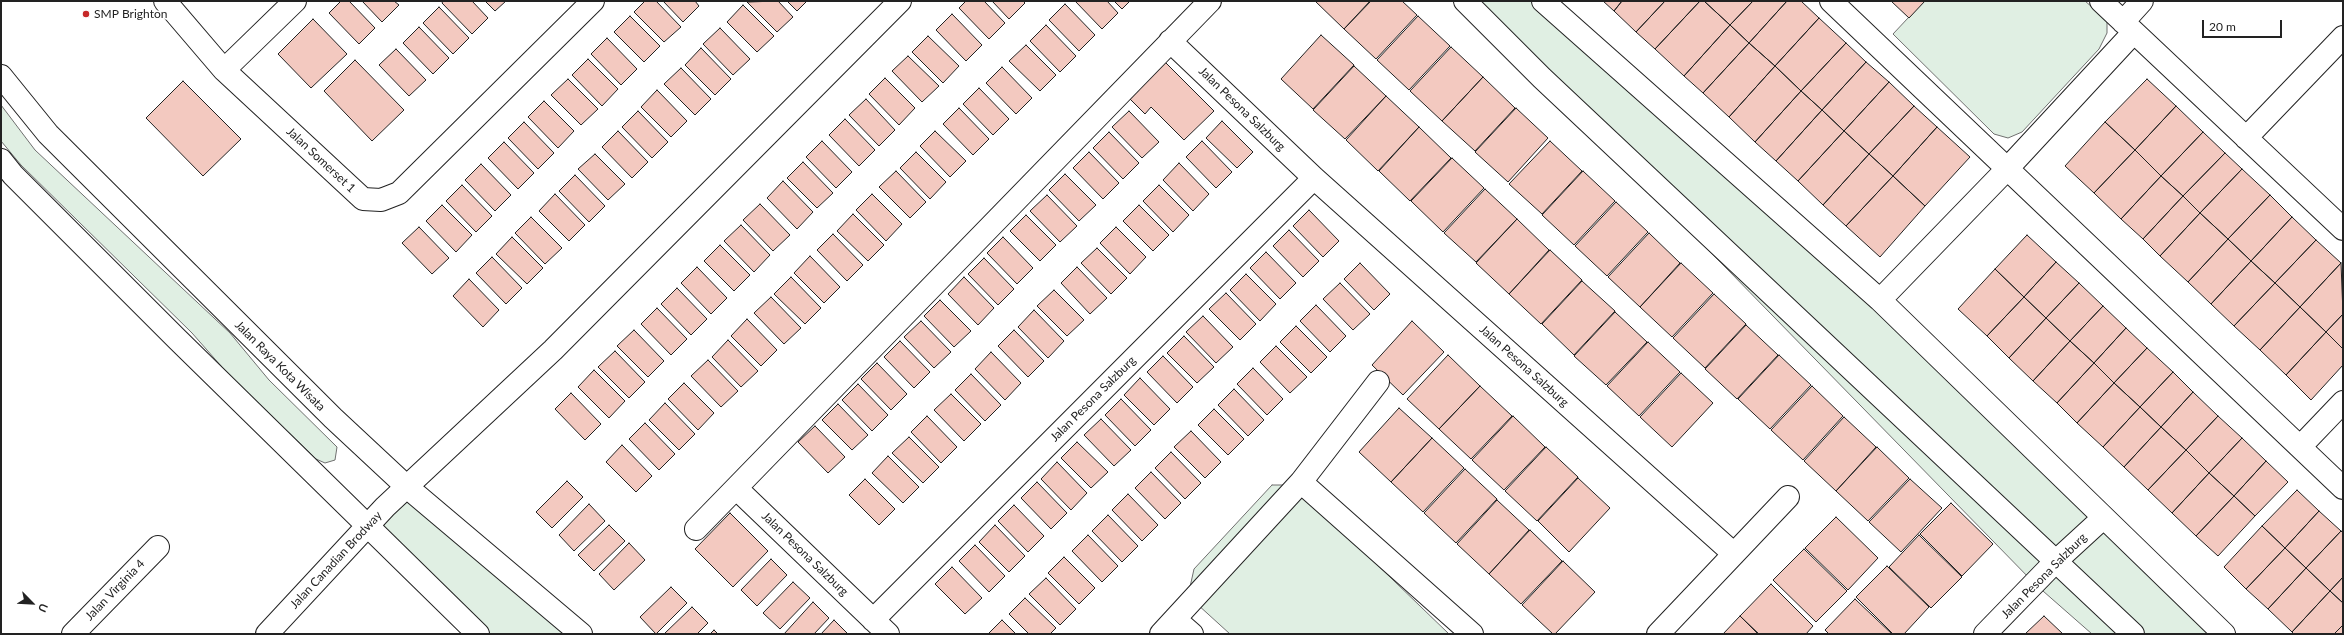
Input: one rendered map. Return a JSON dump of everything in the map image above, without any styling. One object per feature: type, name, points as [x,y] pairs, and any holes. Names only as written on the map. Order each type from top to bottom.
[{"type":"street","name":"Jalan Somerset 1","points":[[165,1],[224,70],[363,198],[381,200],[399,193],[593,1]]},
{"type":"street","points":[[224,70],[295,1]]},
{"type":"street","name":"Jalan Canadian Brodway","points":[[267,634],[367,526],[406,487],[553,350],[900,1]]},
{"type":"street","points":[[696,529],[1210,1]]},
{"type":"street","points":[[1465,1],[1542,78],[2133,634]]},
{"type":"street","points":[[1543,1],[1880,300],[2224,634]]},
{"type":"street","points":[[1831,1],[2343,488]]},
{"type":"street","points":[[2101,1],[2343,229]]},
{"type":"street","points":[[1880,300],[2007,169],[2128,27],[2142,1]]},
{"type":"street","points":[[2246,138],[2343,37]]},
{"type":"street","name":"Jalan Pesona Salzburg","points":[[1170,41],[1314,178],[1734,554]]},
{"type":"street","name":"Jalan Raya Kota Wisata","points":[[1,76],[48,134],[327,412],[406,487],[580,634]]},
{"type":"street","points":[[1,160],[13,175],[177,339],[478,634]]},
{"type":"street","name":"Jalan Pesona Salzburg","points":[[736,488],[880,627],[1314,178]]},
{"type":"street","points":[[1192,634],[1168,627],[1301,482],[1378,382]]},
{"type":"street","points":[[2300,447],[2343,402]]},
{"type":"street","points":[[1301,482],[1472,634]]},
{"type":"street","points":[[1658,634],[1788,497]]},
{"type":"street","name":"Jalan Pesona Salzburg","points":[[1985,634],[2055,562],[2103,518]]},
{"type":"street","name":"Jalan Virginia 4","points":[[73,634],[158,547]]},
{"type":"green space","points":[[1465,1],[1543,1],[2227,634],[2092,634],[2035,584]]},
{"type":"green space","points":[[1924,1],[2085,1],[2107,20],[2107,33],[2099,49],[2022,132],[2008,138],[1994,134],[1893,34]]},
{"type":"green space","points":[[1,105],[35,150],[230,333],[269,380],[337,447],[335,460],[325,463],[316,459],[229,375],[192,333],[21,165],[1,141]]},
{"type":"green space","points":[[1272,485],[1285,485],[1303,493],[1449,634],[1230,634],[1197,604],[1190,587],[1194,569]]},
{"type":"green space","points":[[407,487],[581,634],[478,634],[367,526]]},
{"type":"building","points":[[341,1],[349,1],[375,28],[359,44],[329,13]]},
{"type":"building","points":[[362,1],[394,1],[399,5],[382,22]]},
{"type":"building","points":[[443,1],[472,1],[488,18],[472,34],[442,3]]},
{"type":"building","points":[[485,1],[506,1],[495,11]]},
{"type":"building","points":[[645,1],[656,1],[681,27],[664,42],[634,12]]},
{"type":"building","points":[[663,1],[695,1],[699,6],[683,22]]},
{"type":"building","points":[[778,1],[793,17],[777,32],[747,2]]},
{"type":"building","points":[[787,1],[807,1],[797,11]]},
{"type":"building","points":[[966,1],[984,1],[1005,23],[989,39],[959,8]]},
{"type":"building","points":[[992,1],[1023,1],[1025,3],[1009,19]]},
{"type":"building","points":[[1075,1],[1107,1],[1118,13],[1102,29]]},
{"type":"building","points":[[1114,1],[1130,1],[1122,9]]},
{"type":"building","points":[[1315,1],[1370,1],[1344,29]]},
{"type":"building","points":[[1371,1],[1402,1],[1417,15],[1376,59],[1344,29]]},
{"type":"building","points":[[1603,1],[1622,1],[1614,11]]},
{"type":"building","points":[[1622,1],[1665,1],[1636,32],[1614,11]]},
{"type":"building","points":[[1665,1],[1700,1],[1655,49],[1636,32]]},
{"type":"building","points":[[1700,1],[1704,1],[1730,25],[1684,76],[1655,49]]},
{"type":"building","points":[[1704,1],[1753,1],[1730,25]]},
{"type":"building","points":[[1753,1],[1787,1],[1749,43],[1730,25]]},
{"type":"building","points":[[1787,1],[1801,1],[1819,18],[1775,66],[1749,43]]},
{"type":"building","points":[[1891,1],[1925,1],[1909,18]]},
{"type":"building","points":[[1065,4],[1095,35],[1079,51],[1049,20]]},
{"type":"building","points":[[743,5],[774,36],[757,52],[727,22]]},
{"type":"building","points":[[439,7],[469,38],[453,54],[423,23]]},
{"type":"building","points":[[952,14],[982,45],[966,61],[936,30]]},
{"type":"building","points":[[630,16],[660,46],[644,62],[614,32]]},
{"type":"building","points":[[1418,16],[1450,46],[1409,90],[1377,60]]},
{"type":"building","points":[[1819,18],[1846,43],[1801,91],[1775,66]]},
{"type":"building","points":[[313,19],[347,54],[311,88],[278,54]]},
{"type":"building","points":[[1046,25],[1076,56],[1060,72],[1030,41]]},
{"type":"building","points":[[1730,25],[1749,43],[1703,93],[1684,76]]},
{"type":"building","points":[[419,27],[449,58],[433,74],[403,43]]},
{"type":"building","points":[[720,28],[750,59],[733,75],[703,44]]},
{"type":"building","points":[[1321,35],[1354,65],[1313,109],[1281,79]]},
{"type":"building","points":[[928,36],[959,66],[943,83],[912,52]]},
{"type":"building","points":[[607,38],[637,69],[621,85],[591,54]]},
{"type":"building","points":[[1749,43],[1775,66],[1729,117],[1703,93]]},
{"type":"building","points":[[1846,43],[1866,62],[1822,110],[1801,91]]},
{"type":"building","points":[[1026,45],[1056,75],[1040,91],[1009,61]]},
{"type":"building","points":[[1451,47],[1483,77],[1442,121],[1410,91]]},
{"type":"building","points":[[701,48],[731,79],[715,95],[685,65]]},
{"type":"building","points":[[396,49],[426,80],[409,96],[379,65]]},
{"type":"building","points":[[908,56],[939,86],[922,102],[892,71]]},
{"type":"building","points":[[1161,58],[1214,111],[1184,140],[1151,107],[1145,114],[1125,94]]},
{"type":"building","points":[[588,59],[618,89],[602,106],[572,75]]},
{"type":"building","points":[[355,60],[404,110],[372,141],[324,91]]},
{"type":"building","points":[[1866,62],[1889,82],[1844,131],[1822,110]]},
{"type":"building","points":[[1354,66],[1386,96],[1345,139],[1313,110]]},
{"type":"building","points":[[1775,66],[1801,91],[1755,142],[1729,117]]},
{"type":"building","points":[[1002,67],[1032,98],[1016,114],[986,83]]},
{"type":"building","points":[[681,68],[711,99],[695,115],[664,84]]},
{"type":"building","points":[[1483,77],[1515,108],[1475,151],[1442,121]]},
{"type":"building","points":[[885,78],[915,108],[899,125],[869,94]]},
{"type":"building","points":[[568,79],[598,109],[581,125],[551,95]]},
{"type":"building","points":[[2147,79],[2176,106],[2135,150],[2105,122]]},
{"type":"building","points":[[183,81],[241,139],[203,176],[146,118]]},
{"type":"building","points":[[1889,82],[1914,106],[1869,154],[1844,131]]},
{"type":"building","points":[[979,88],[1009,119],[993,135],[963,104]]},
{"type":"building","points":[[657,90],[687,121],[671,137],[641,107]]},
{"type":"building","points":[[1801,91],[1822,110],[1776,161],[1755,142]]},
{"type":"building","points":[[1386,96],[1419,127],[1378,171],[1346,140]]},
{"type":"building","points":[[866,99],[895,130],[879,146],[849,115]]},
{"type":"building","points":[[544,101],[574,131],[558,148],[528,117]]},
{"type":"building","points":[[1914,106],[1937,127],[1893,176],[1869,154]]},
{"type":"building","points":[[2176,106],[2203,132],[2161,176],[2135,150]]},
{"type":"building","points":[[959,108],[989,139],[973,155],[943,124]]},
{"type":"building","points":[[1516,108],[1548,138],[1508,182],[1475,152]]},
{"type":"building","points":[[1822,110],[1844,131],[1798,181],[1776,161]]},
{"type":"building","points":[[638,111],[668,142],[652,158],[622,127]]},
{"type":"building","points":[[1129,111],[1159,142],[1142,158],[1112,127]]},
{"type":"building","points":[[845,119],[875,150],[859,166],[829,135]]},
{"type":"building","points":[[1222,121],[1253,152],[1237,168],[1206,138]]},
{"type":"building","points":[[524,122],[554,153],[538,169],[508,138]]},
{"type":"building","points":[[2105,122],[2135,150],[2094,193],[2065,166]]},
{"type":"building","points":[[1419,127],[1451,158],[1410,201],[1379,171]]},
{"type":"building","points":[[1937,127],[1970,157],[1925,206],[1893,176]]},
{"type":"building","points":[[618,131],[648,162],[632,178],[602,147]]},
{"type":"building","points":[[935,131],[966,161],[950,177],[920,146]]},
{"type":"building","points":[[1844,131],[1869,154],[1823,205],[1798,181]]},
{"type":"building","points":[[1109,132],[1139,163],[1123,179],[1093,148]]},
{"type":"building","points":[[2203,132],[2225,153],[2183,196],[2161,176]]},
{"type":"building","points":[[822,141],[852,172],[836,188],[806,157]]},
{"type":"building","points":[[1202,141],[1232,172],[1216,188],[1186,157]]},
{"type":"building","points":[[1550,141],[1582,171],[1542,214],[1509,184]]},
{"type":"building","points":[[504,142],[534,173],[518,189],[488,158]]},
{"type":"building","points":[[2135,150],[2161,176],[2121,219],[2094,193]]},
{"type":"building","points":[[916,152],[946,182],[930,199],[900,168]]},
{"type":"building","points":[[1089,152],[1119,183],[1103,199],[1073,168]]},
{"type":"building","points":[[2225,153],[2242,169],[2200,213],[2183,196]]},
{"type":"building","points":[[595,154],[625,184],[608,200],[578,169]]},
{"type":"building","points":[[1869,154],[1893,176],[1846,226],[1823,205]]},
{"type":"building","points":[[1452,158],[1484,188],[1443,232],[1411,201]]},
{"type":"building","points":[[803,162],[833,193],[817,208],[787,178]]},
{"type":"building","points":[[1179,163],[1209,194],[1193,211],[1163,180]]},
{"type":"building","points":[[481,164],[511,195],[495,211],[465,180]]},
{"type":"building","points":[[2242,169],[2270,195],[2228,239],[2200,213]]},
{"type":"building","points":[[896,171],[926,202],[910,218],[879,187]]},
{"type":"building","points":[[1583,171],[1615,201],[1574,245],[1542,215]]},
{"type":"building","points":[[1065,174],[1096,205],[1079,221],[1049,190]]},
{"type":"building","points":[[575,175],[605,206],[589,222],[559,191]]},
{"type":"building","points":[[1893,176],[1925,206],[1880,257],[1846,226]]},
{"type":"building","points":[[2161,176],[2183,196],[2143,239],[2121,219]]},
{"type":"building","points":[[783,181],[813,212],[797,229],[767,198]]},
{"type":"building","points":[[462,185],[492,216],[476,232],[446,201]]},
{"type":"building","points":[[1159,185],[1189,215],[1173,232],[1143,201]]},
{"type":"building","points":[[1485,189],[1517,219],[1476,262],[1444,233]]},
{"type":"building","points":[[555,194],[585,225],[569,241],[539,211]]},
{"type":"building","points":[[872,194],[902,224],[886,241],[856,210]]},
{"type":"building","points":[[1047,195],[1077,226],[1060,242],[1030,211]]},
{"type":"building","points":[[2270,195],[2292,217],[2251,261],[2228,239]]},
{"type":"building","points":[[2183,196],[2200,213],[2160,256],[2143,239]]},
{"type":"building","points":[[1616,202],[1648,232],[1607,276],[1575,246]]},
{"type":"building","points":[[760,204],[790,235],[773,251],[743,220]]},
{"type":"building","points":[[442,205],[472,235],[456,252],[426,221]]},
{"type":"building","points":[[1139,205],[1169,235],[1153,251],[1123,221]]},
{"type":"building","points":[[1309,210],[1339,241],[1323,257],[1293,226]]},
{"type":"building","points":[[2200,213],[2228,239],[2188,282],[2160,256]]},
{"type":"building","points":[[853,214],[884,245],[868,261],[837,231]]},
{"type":"building","points":[[1026,215],[1056,245],[1040,261],[1010,231]]},
{"type":"building","points":[[531,217],[562,248],[545,264],[515,233]]},
{"type":"building","points":[[2292,217],[2316,240],[2275,283],[2251,261]]},
{"type":"building","points":[[1517,219],[1549,250],[1509,294],[1476,263]]},
{"type":"building","points":[[741,225],[770,255],[754,272],[724,241]]},
{"type":"building","points":[[419,227],[449,258],[432,274],[402,243]]},
{"type":"building","points":[[1116,227],[1146,257],[1130,274],[1100,243]]},
{"type":"building","points":[[1289,230],[1319,261],[1303,277],[1273,246]]},
{"type":"building","points":[[1649,233],[1680,263],[1640,307],[1608,277]]},
{"type":"building","points":[[833,234],[863,265],[847,281],[817,250]]},
{"type":"building","points":[[2027,235],[2056,262],[2024,297],[1995,269]]},
{"type":"building","points":[[512,237],[543,268],[527,284],[496,254]]},
{"type":"building","points":[[1003,237],[1033,268],[1017,284],[987,253]]},
{"type":"building","points":[[2228,239],[2251,261],[2211,304],[2188,282]]},
{"type":"building","points":[[2316,240],[2341,263],[2300,307],[2275,283]]},
{"type":"building","points":[[720,245],[750,275],[734,291],[704,261]]},
{"type":"building","points":[[1097,248],[1127,278],[1111,294],[1081,263]]},
{"type":"building","points":[[1550,250],[1582,280],[1541,324],[1509,294]]},
{"type":"building","points":[[1266,252],[1296,283],[1280,299],[1250,268]]},
{"type":"building","points":[[810,256],[840,287],[824,303],[794,273]]},
{"type":"building","points":[[492,257],[522,288],[506,304],[476,273]]},
{"type":"building","points":[[984,258],[1014,289],[998,305],[968,274]]},
{"type":"building","points":[[2251,261],[2275,283],[2234,326],[2211,304]]},
{"type":"building","points":[[2056,262],[2079,283],[2046,318],[2024,297]]},
{"type":"building","points":[[1360,263],[1390,294],[1374,310],[1344,279]]},
{"type":"building","points":[[1681,263],[1713,293],[1672,337],[1640,307]]},
{"type":"building","points":[[2341,263],[2343,314],[2326,332],[2300,307]]},
{"type":"building","points":[[697,267],[727,298],[711,314],[681,283]]},
{"type":"building","points":[[1077,267],[1107,298],[1090,314],[1061,283]]},
{"type":"building","points":[[1995,269],[2024,297],[1987,336],[1958,309]]},
{"type":"building","points":[[1246,274],[1276,304],[1260,321],[1230,290]]},
{"type":"building","points":[[791,277],[821,308],[805,324],[774,294]]},
{"type":"building","points":[[964,277],[994,308],[978,325],[948,294]]},
{"type":"building","points":[[469,279],[499,310],[483,327],[453,296]]},
{"type":"building","points":[[1582,281],[1615,311],[1574,355],[1542,324]]},
{"type":"building","points":[[1340,283],[1370,314],[1353,330],[1323,299]]},
{"type":"building","points":[[2079,283],[2103,306],[2070,341],[2046,318]]},
{"type":"building","points":[[2275,283],[2300,307],[2260,350],[2234,326]]},
{"type":"building","points":[[677,288],[707,319],[691,335],[661,304]]},
{"type":"building","points":[[1054,290],[1084,320],[1067,336],[1037,306]]},
{"type":"building","points":[[1226,293],[1256,324],[1240,340],[1209,309]]},
{"type":"building","points":[[1714,294],[1746,324],[1705,368],[1673,338]]},
{"type":"building","points":[[771,297],[801,328],[784,344],[754,313]]},
{"type":"building","points":[[2024,297],[2046,318],[2009,358],[1987,336]]},
{"type":"building","points":[[940,300],[971,331],[954,347],[924,316]]},
{"type":"building","points":[[1316,305],[1346,336],[1330,352],[1300,321]]},
{"type":"building","points":[[2103,306],[2126,328],[2094,363],[2070,341]]},
{"type":"building","points":[[2300,307],[2326,332],[2286,375],[2260,350]]},
{"type":"building","points":[[657,308],[687,339],[671,355],[641,324]]},
{"type":"building","points":[[1034,310],[1064,341],[1048,358],[1018,327]]},
{"type":"building","points":[[1615,312],[1647,342],[1606,385],[1574,356]]},
{"type":"building","points":[[2343,314],[2343,349],[2326,332]]},
{"type":"building","points":[[1203,316],[1233,347],[1216,363],[1186,332]]},
{"type":"building","points":[[2046,318],[2070,341],[2033,381],[2009,358]]},
{"type":"building","points":[[747,319],[777,350],[761,366],[731,336]]},
{"type":"building","points":[[921,321],[951,352],[934,368],[904,337]]},
{"type":"building","points":[[1412,321],[1444,352],[1403,395],[1372,365]]},
{"type":"building","points":[[1746,325],[1778,355],[1737,399],[1705,369]]},
{"type":"building","points":[[1296,326],[1327,357],[1311,373],[1280,342]]},
{"type":"building","points":[[2126,328],[2147,348],[2114,383],[2094,363]]},
{"type":"building","points":[[634,330],[664,361],[648,377],[617,346]]},
{"type":"building","points":[[1014,330],[1044,361],[1028,377],[998,346]]},
{"type":"building","points":[[2326,332],[2343,349],[2343,365],[2311,400],[2286,375]]},
{"type":"building","points":[[1184,336],[1214,367],[1197,383],[1167,353]]},
{"type":"building","points":[[728,340],[758,371],[741,387],[712,357]]},
{"type":"building","points":[[900,341],[930,372],[914,388],[884,357]]},
{"type":"building","points":[[2070,341],[2094,363],[2057,403],[2033,381]]},
{"type":"building","points":[[1648,342],[1680,372],[1639,416],[1607,386]]},
{"type":"building","points":[[1276,346],[1307,377],[1290,393],[1260,362]]},
{"type":"building","points":[[2147,348],[2173,372],[2140,407],[2114,383]]},
{"type":"building","points":[[615,351],[645,382],[629,398],[598,367]]},
{"type":"building","points":[[991,352],[1021,383],[1005,400],[975,369]]},
{"type":"building","points":[[1448,355],[1480,386],[1439,429],[1407,399]]},
{"type":"building","points":[[1779,355],[1811,385],[1770,429],[1738,399]]},
{"type":"building","points":[[1163,356],[1193,387],[1177,403],[1147,372]]},
{"type":"building","points":[[708,360],[738,391],[721,407],[691,376]]},
{"type":"building","points":[[877,363],[907,394],[891,410],[861,379]]},
{"type":"building","points":[[2094,363],[2114,383],[2077,423],[2057,403]]},
{"type":"building","points":[[1253,368],[1283,399],[1267,415],[1237,384]]},
{"type":"building","points":[[594,370],[625,401],[609,418],[578,387]]},
{"type":"building","points":[[2173,372],[2193,392],[2161,427],[2140,407]]},
{"type":"building","points":[[1681,373],[1713,403],[1672,447],[1640,417]]},
{"type":"building","points":[[971,374],[1001,405],[985,421],[955,390]]},
{"type":"building","points":[[1140,378],[1170,409],[1154,425],[1124,395]]},
{"type":"building","points":[[684,383],[714,413],[698,430],[668,399]]},
{"type":"building","points":[[2114,383],[2140,407],[2103,447],[2077,423]]},
{"type":"building","points":[[858,384],[888,415],[872,431],[842,400]]},
{"type":"building","points":[[1480,386],[1512,416],[1471,459],[1439,429]]},
{"type":"building","points":[[1812,386],[1843,416],[1803,460],[1771,430]]},
{"type":"building","points":[[1234,389],[1264,420],[1248,436],[1218,405]]},
{"type":"building","points":[[2193,392],[2218,416],[2186,450],[2161,427]]},
{"type":"building","points":[[571,393],[601,424],[585,440],[555,409]]},
{"type":"building","points":[[951,394],[981,424],[964,441],[934,410]]},
{"type":"building","points":[[1121,399],[1151,430],[1135,446],[1105,415]]},
{"type":"building","points":[[665,403],[695,434],[679,450],[649,420]]},
{"type":"building","points":[[838,404],[868,435],[852,450],[822,420]]},
{"type":"building","points":[[2140,407],[2161,427],[2124,467],[2103,447]]},
{"type":"building","points":[[1399,408],[1432,438],[1391,482],[1359,452]]},
{"type":"building","points":[[1214,409],[1244,439],[1228,455],[1198,425]]},
{"type":"building","points":[[927,416],[957,447],[941,463],[911,432]]},
{"type":"building","points":[[1513,416],[1545,447],[1504,490],[1472,460]]},
{"type":"building","points":[[2218,416],[2242,438],[2209,473],[2186,450]]},
{"type":"building","points":[[1844,417],[1876,447],[1836,491],[1804,461]]},
{"type":"building","points":[[1101,419],[1131,450],[1114,466],[1084,435]]},
{"type":"building","points":[[645,423],[675,454],[659,470],[629,439]]},
{"type":"building","points":[[815,426],[845,457],[828,473],[798,442]]},
{"type":"building","points":[[2161,427],[2186,450],[2148,490],[2124,467]]},
{"type":"building","points":[[1191,431],[1221,462],[1205,478],[1174,447]]},
{"type":"building","points":[[909,437],[939,467],[923,483],[892,453]]},
{"type":"building","points":[[1432,438],[1464,468],[1423,512],[1391,482]]},
{"type":"building","points":[[2242,438],[2266,461],[2234,496],[2209,473]]},
{"type":"building","points":[[1077,442],[1108,472],[1091,488],[1061,458]]},
{"type":"building","points":[[622,445],[652,476],[636,492],[606,462]]},
{"type":"building","points":[[1546,447],[1578,477],[1537,521],[1505,491]]},
{"type":"building","points":[[1877,447],[1909,478],[1868,521],[1836,491]]},
{"type":"building","points":[[2186,450],[2209,473],[2172,513],[2148,490]]},
{"type":"building","points":[[1171,452],[1201,483],[1185,499],[1155,468]]},
{"type":"building","points":[[888,456],[919,487],[903,503],[872,473]]},
{"type":"building","points":[[2266,461],[2288,482],[2255,516],[2234,496]]},
{"type":"building","points":[[1057,462],[1087,493],[1071,510],[1041,479]]},
{"type":"building","points":[[1465,469],[1497,499],[1456,543],[1424,513]]},
{"type":"building","points":[[1151,472],[1181,503],[1165,519],[1135,488]]},
{"type":"building","points":[[2209,473],[2234,496],[2196,536],[2172,513]]},
{"type":"building","points":[[1578,478],[1610,508],[1569,552],[1538,521]]},
{"type":"building","points":[[865,479],[895,509],[879,525],[849,495]]},
{"type":"building","points":[[1910,479],[1942,508],[1901,552],[1869,522]]},
{"type":"building","points":[[567,481],[583,497],[552,528],[536,512]]},
{"type":"building","points":[[1037,482],[1067,513],[1051,529],[1021,498]]},
{"type":"building","points":[[2297,490],[2319,511],[2285,548],[2262,526]]},
{"type":"building","points":[[1128,494],[1158,525],[1142,541],[1112,510]]},
{"type":"building","points":[[2234,496],[2255,516],[2218,556],[2196,536]]},
{"type":"building","points":[[1497,500],[1529,530],[1489,574],[1457,544]]},
{"type":"building","points":[[1951,503],[1993,544],[1962,576],[1920,534]]},
{"type":"building","points":[[589,504],[605,521],[574,551],[559,535]]},
{"type":"building","points":[[1014,505],[1044,536],[1028,552],[998,521]]},
{"type":"building","points":[[2319,511],[2341,531],[2306,568],[2285,548]]},
{"type":"building","points":[[730,513],[768,551],[733,587],[695,549]]},
{"type":"building","points":[[1108,515],[1138,546],[1122,562],[1092,531]]},
{"type":"building","points":[[1836,517],[1878,558],[1848,590],[1805,548]]},
{"type":"building","points":[[609,525],[625,541],[594,571],[578,555]]},
{"type":"building","points":[[995,525],[1025,556],[1009,572],[979,542]]},
{"type":"building","points":[[2262,526],[2285,548],[2246,589],[2224,567]]},
{"type":"building","points":[[1530,530],[1562,561],[1521,604],[1489,574]]},
{"type":"building","points":[[2341,531],[2343,533],[2343,577],[2330,591],[2306,568]]},
{"type":"building","points":[[1088,535],[1118,566],[1102,582],[1072,551]]},
{"type":"building","points":[[1919,535],[1962,577],[1931,608],[1889,567]]},
{"type":"building","points":[[629,543],[645,560],[614,590],[599,574]]},
{"type":"building","points":[[975,545],[1005,576],[989,592],[959,561]]},
{"type":"building","points":[[2285,548],[2306,568],[2268,609],[2246,589]]},
{"type":"building","points":[[1804,549],[1847,591],[1816,622],[1773,580]]},
{"type":"building","points":[[1064,557],[1095,588],[1079,604],[1048,573]]},
{"type":"building","points":[[771,559],[787,575],[757,606],[741,590]]},
{"type":"building","points":[[1563,561],[1595,592],[1555,634],[1553,634],[1522,605]]},
{"type":"building","points":[[1887,566],[1929,607],[1904,634],[1893,634],[1856,597]]},
{"type":"building","points":[[952,567],[982,598],[965,614],[935,584]]},
{"type":"building","points":[[2306,568],[2330,591],[2292,632],[2268,609]]},
{"type":"building","points":[[2343,577],[2343,603],[2330,591]]},
{"type":"building","points":[[1046,578],[1076,609],[1060,625],[1029,594]]},
{"type":"building","points":[[793,582],[810,598],[780,629],[763,613]]},
{"type":"building","points":[[1771,584],[1813,626],[1806,634],[1759,634],[1740,616]]},
{"type":"building","points":[[671,587],[687,603],[656,634],[640,617]]},
{"type":"building","points":[[2330,591],[2343,603],[2343,625],[2334,634],[2294,634],[2292,632]]},
{"type":"building","points":[[1025,598],[1056,628],[1050,634],[1029,634],[1009,614]]},
{"type":"building","points":[[1855,599],[1892,634],[1829,634],[1825,630]]},
{"type":"building","points":[[813,602],[829,618],[814,634],[784,634]]},
{"type":"building","points":[[692,607],[708,623],[697,634],[664,634]]},
{"type":"building","points":[[1740,616],[1758,634],[1723,634]]},
{"type":"building","points":[[2044,616],[2063,634],[2025,634]]},
{"type":"building","points":[[834,620],[848,634],[821,634]]},
{"type":"building","points":[[1002,620],[1016,634],[988,634]]},
{"type":"building","points":[[2343,625],[2343,634],[2334,634]]},
{"type":"building","points":[[714,630],[718,634],[710,634]]},
{"type":"place","name":"SMP Brighton","points":[[86,14]]}]
